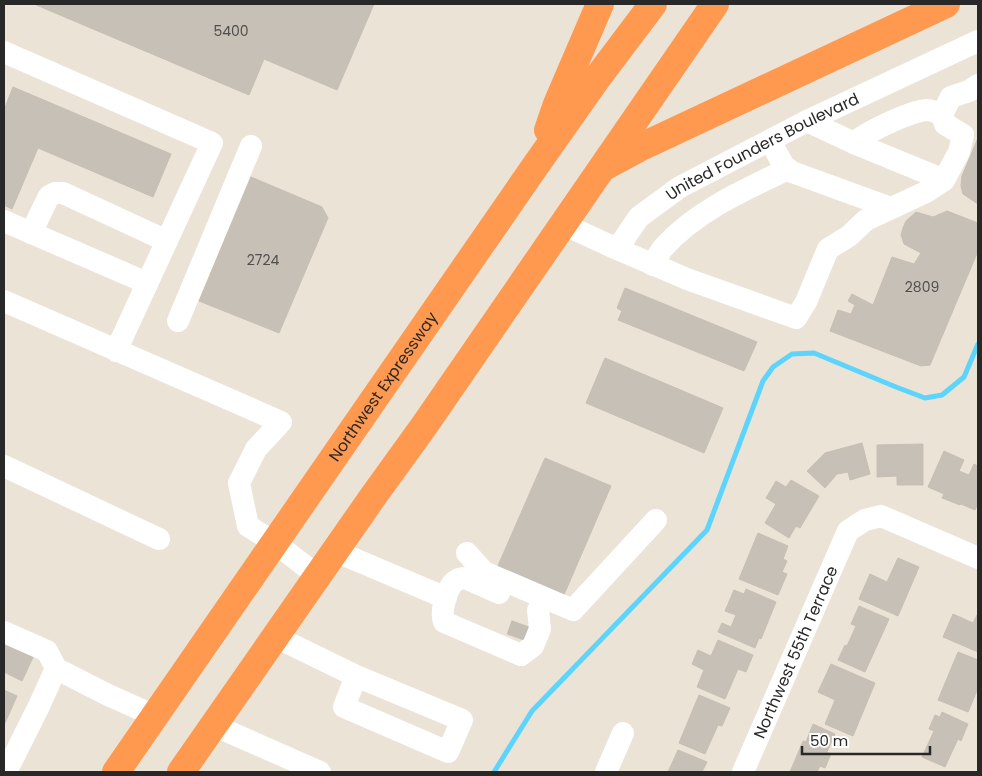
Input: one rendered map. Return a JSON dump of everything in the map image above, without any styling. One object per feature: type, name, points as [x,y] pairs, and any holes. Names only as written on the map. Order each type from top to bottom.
[{"type":"highway","points":[[536,165],[558,104],[600,4]]},
{"type":"highway","name":"Northwest Expressway","points":[[116,772],[536,165],[598,77],[653,4]]},
{"type":"highway","points":[[181,772],[424,426],[715,4]]},
{"type":"highway","points":[[601,169],[643,146],[946,4]]},
{"type":"street","name":"United Founders Boulevard","points":[[617,249],[639,217],[680,187],[807,121],[978,41]]},
{"type":"street","points":[[4,52],[212,143],[116,351]]},
{"type":"street","points":[[563,224],[687,279],[796,318],[806,302],[828,249],[849,236],[866,220],[926,192],[944,180],[959,152],[963,135],[946,124],[942,114],[950,97],[969,91],[978,85]]},
{"type":"street","points":[[854,143],[861,136],[906,116],[928,110],[942,114]]},
{"type":"street","points":[[807,121],[854,143],[944,180]]},
{"type":"street","points":[[770,140],[784,166],[792,172],[891,208]]},
{"type":"street","points":[[178,321],[251,146]]},
{"type":"street","points":[[653,265],[662,249],[701,215],[745,190],[788,169]]},
{"type":"street","points":[[31,233],[49,196],[55,193],[63,193],[167,241]]},
{"type":"street","points":[[4,221],[147,284]]},
{"type":"street","points":[[4,301],[280,422],[256,449],[239,483],[248,526],[275,543],[318,576]]},
{"type":"street","points":[[4,466],[159,539]]},
{"type":"street","name":"Northwest 55th Terrace","points":[[743,772],[848,531],[865,520],[881,516],[978,558]]},
{"type":"street","points":[[467,554],[484,572],[573,610],[656,520]]},
{"type":"street","points":[[335,551],[446,598]]},
{"type":"street","points":[[460,578],[465,578],[525,632],[444,622],[442,616],[446,598],[453,584],[460,578]]},
{"type":"street","points":[[4,632],[47,651],[58,672]]},
{"type":"street","points":[[276,636],[356,676],[462,720],[448,752],[344,707],[356,676]]},
{"type":"street","points":[[6,772],[53,675],[58,672],[63,672],[155,716]]},
{"type":"street","points":[[213,725],[290,766],[318,772]]},
{"type":"street","points":[[606,772],[623,733]]},
{"type":"building","points":[[34,4],[374,4],[337,90],[264,59],[249,95]]},
{"type":"building","points":[[13,87],[171,154],[153,197],[38,148],[12,209],[4,205],[4,110]]},
{"type":"building","points":[[978,138],[978,204],[963,194],[961,186],[962,176]]},
{"type":"building","points":[[251,177],[322,207],[328,218],[279,333],[199,301]]},
{"type":"building","points":[[947,211],[978,223],[978,251],[930,365],[921,366],[830,331],[838,310],[851,314],[855,305],[848,301],[852,294],[873,305],[892,257],[914,264],[921,253],[904,244],[901,235],[906,221],[916,212],[933,217]]},
{"type":"building","points":[[625,288],[757,342],[744,371],[618,320],[622,311],[617,308]]},
{"type":"building","points":[[605,358],[723,408],[704,453],[586,403]]},
{"type":"building","points":[[862,443],[870,474],[850,480],[848,472],[837,474],[825,488],[807,471],[825,453]]},
{"type":"building","points":[[923,444],[923,485],[897,485],[897,476],[877,477],[877,445]]},
{"type":"building","points":[[944,451],[964,460],[959,471],[969,475],[974,464],[978,466],[978,503],[975,510],[942,498],[944,494],[928,487]]},
{"type":"building","points":[[545,458],[611,486],[563,597],[497,568]]},
{"type":"building","points":[[791,480],[819,496],[800,528],[796,526],[789,538],[765,523],[776,504],[766,498],[776,481],[786,487]]},
{"type":"building","points":[[758,533],[788,546],[783,559],[787,561],[782,572],[787,574],[778,595],[739,579]]},
{"type":"building","points":[[898,558],[919,567],[898,616],[859,599],[870,574],[887,582]]},
{"type":"building","points":[[746,589],[776,602],[761,639],[759,638],[755,648],[718,632],[722,623],[731,627],[736,615],[725,611],[734,590],[744,594]]},
{"type":"building","points":[[859,606],[889,619],[865,672],[838,660],[856,626],[851,624]]},
{"type":"building","points":[[978,613],[978,652],[943,637],[953,614],[973,623]]},
{"type":"building","points":[[4,639],[35,653],[22,681],[4,672]]},
{"type":"building","points":[[718,640],[753,655],[746,672],[738,669],[725,699],[697,687],[704,670],[692,664],[698,650],[711,656]]},
{"type":"building","points":[[958,652],[978,660],[978,688],[968,712],[938,700]]},
{"type":"building","points":[[831,664],[875,683],[853,736],[825,724],[835,700],[818,692]]},
{"type":"building","points":[[4,690],[17,696],[5,723],[4,722]]},
{"type":"building","points":[[699,695],[730,708],[722,726],[718,725],[705,754],[679,743]]},
{"type":"building","points":[[942,712],[968,724],[961,741],[958,739],[945,767],[922,757],[934,731],[929,729],[935,715],[940,717]]},
{"type":"building","points":[[813,724],[835,734],[827,752],[831,754],[825,768],[820,766],[817,772],[790,772],[803,741],[806,742]]},
{"type":"building","points":[[678,750],[707,762],[702,772],[668,772]]},
{"type":"waterway","points":[[494,772],[532,711],[707,530],[763,381],[773,367],[792,354],[814,353],[925,398],[942,395],[964,377],[978,344]]},
{"type":"tunnel","points":[[517,638],[522,624]]}]
